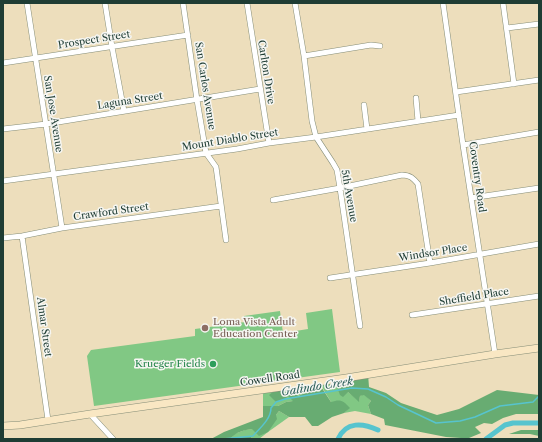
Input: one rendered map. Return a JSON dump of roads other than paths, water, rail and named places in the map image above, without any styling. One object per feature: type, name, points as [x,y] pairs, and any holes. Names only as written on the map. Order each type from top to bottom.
[{"type":"street","name":"San Jose Avenue","points":[[27,3],[62,228]]},
{"type":"street","points":[[105,3],[124,110]]},
{"type":"street","name":"San Carlos Avenue","points":[[183,3],[206,153],[216,167],[226,240]]},
{"type":"street","name":"Carlton Drive","points":[[247,3],[268,143]]},
{"type":"street","name":"5th Avenue","points":[[295,3],[304,56],[312,121],[316,137],[336,170],[340,188],[360,326]]},
{"type":"street","name":"Coventry Road","points":[[443,3],[495,354]]},
{"type":"street","points":[[503,3],[514,84]]},
{"type":"street","points":[[507,28],[539,24]]},
{"type":"street","name":"Prospect Street","points":[[3,63],[188,35]]},
{"type":"street","points":[[304,56],[371,45],[380,46]]},
{"type":"street","points":[[456,92],[539,80]]},
{"type":"street","name":"Laguna Street","points":[[3,129],[46,124],[124,110],[197,100],[260,89]]},
{"type":"street","points":[[416,98],[418,121]]},
{"type":"street","points":[[364,105],[367,129]]},
{"type":"street","name":"Mount Diablo Street","points":[[3,181],[206,153],[459,115]]},
{"type":"street","points":[[463,145],[539,132]]},
{"type":"street","points":[[273,200],[407,175],[413,178],[418,184],[430,262]]},
{"type":"street","points":[[471,198],[539,188]]},
{"type":"street","name":"Crawford Street","points":[[3,238],[22,236],[62,228],[221,206]]},
{"type":"street","name":"Almar Street","points":[[22,236],[48,420]]},
{"type":"street","name":"Windsor Place","points":[[330,278],[539,244]]},
{"type":"street","name":"Sheffield Place","points":[[412,315],[539,296]]},
{"type":"street","name":"Cowell Road","points":[[3,426],[20,425],[346,378],[539,348]]},
{"type":"street","points":[[90,414],[113,439]]},
{"type":"waterway","name":"Galindo Creek","points":[[223,439],[253,436],[267,420],[271,412],[271,408],[276,402],[285,399],[352,388],[368,389],[436,423],[460,421],[475,417],[500,406],[533,402],[539,396]]},
{"type":"waterway","points":[[486,439],[505,425],[513,423],[539,423]]},
{"type":"waterway","points":[[338,439],[341,433],[350,426],[361,425],[378,430]]},
{"type":"place","name":"Loma Vista Adult Education Center","points":[[205,328]]},
{"type":"place","name":"Krueger Fields","points":[[213,364]]}]
